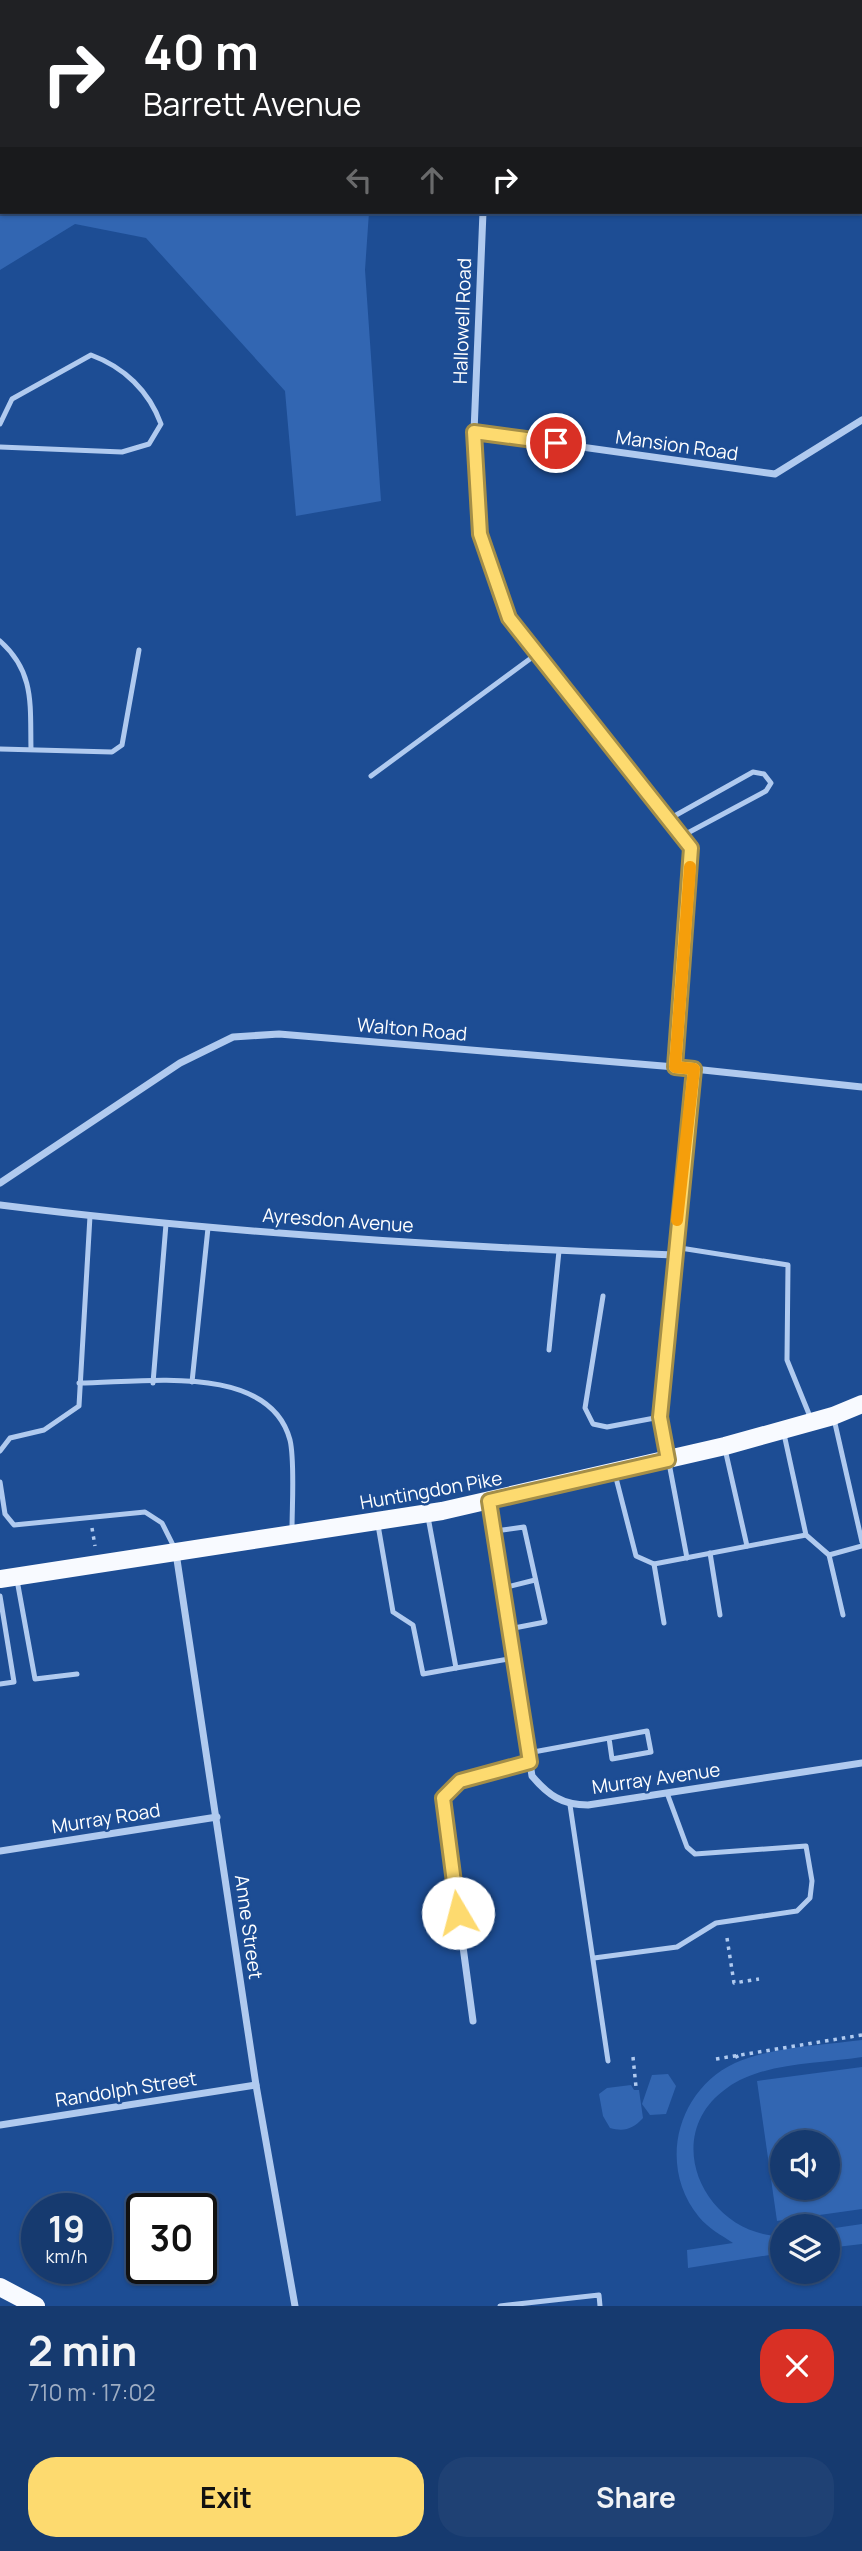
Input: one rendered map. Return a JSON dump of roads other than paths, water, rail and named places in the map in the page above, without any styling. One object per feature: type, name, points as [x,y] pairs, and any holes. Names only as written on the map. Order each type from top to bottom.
[{"type":"main road","name":"Huntingdon Pike","points":[[8,1578],[427,1514],[725,1446],[833,1416],[862,1404]]},
{"type":"main road","points":[[0,2287],[36,2306]]},
{"type":"street","name":"Hallowell Road","points":[[483,214],[474,432],[480,534],[509,618],[682,836]]},
{"type":"street","name":"Mansion Road","points":[[474,432],[775,474],[862,420]]},
{"type":"street","points":[[675,1067],[691,848],[682,836]]},
{"type":"street","name":"Walton Road","points":[[0,1183],[180,1063],[233,1037],[279,1034],[675,1067],[862,1087]]},
{"type":"street","points":[[668,1460],[660,1417],[674,1251],[694,1069]]},
{"type":"street","name":"Ayresdon Avenue","points":[[0,1205],[208,1228],[559,1251],[674,1251]]},
{"type":"street","name":"Murray Avenue","points":[[489,1501],[532,1776],[546,1794],[570,1805],[862,1763]]},
{"type":"street","name":"Anne Street","points":[[176,1552],[256,2085],[295,2306]]},
{"type":"street","points":[[473,2021],[443,1798],[460,1781],[530,1762]]},
{"type":"street","name":"Murray Road","points":[[0,1851],[217,1817]]},
{"type":"street","name":"Randolph Street","points":[[0,2124],[256,2085]]},
{"type":"lane","points":[[0,424],[12,399],[91,355],[115,363],[153,402],[161,424],[149,444],[122,452],[0,447]]},
{"type":"lane","points":[[0,641],[24,667],[30,696],[31,748]]},
{"type":"lane","points":[[0,749],[112,752],[122,745],[139,650]]},
{"type":"lane","points":[[371,776],[538,653]]},
{"type":"lane","points":[[669,819],[754,772],[764,774],[771,783],[766,791],[682,836]]},
{"type":"lane","points":[[0,1451],[10,1438],[44,1430],[79,1406],[90,1216]]},
{"type":"lane","points":[[153,1382],[166,1224]]},
{"type":"lane","points":[[192,1382],[208,1228]]},
{"type":"lane","points":[[549,1350],[559,1251]]},
{"type":"lane","points":[[674,1251],[788,1265],[787,1360],[812,1422]]},
{"type":"lane","points":[[603,1296],[585,1408],[593,1424],[607,1427],[660,1417]]},
{"type":"lane","points":[[79,1383],[217,1382],[248,1392],[274,1412],[290,1439],[292,1534]]},
{"type":"lane","points":[[829,1555],[862,1544],[833,1416]]},
{"type":"lane","points":[[783,1430],[806,1535],[829,1555],[843,1615]]},
{"type":"lane","points":[[725,1446],[747,1546]]},
{"type":"lane","points":[[668,1460],[687,1558]]},
{"type":"lane","points":[[615,1473],[636,1556],[654,1564],[806,1535]]},
{"type":"lane","points":[[0,1482],[5,1514],[14,1525],[145,1512],[162,1523],[176,1552]]},
{"type":"lane","points":[[427,1514],[456,1668]]},
{"type":"lane","points":[[377,1522],[393,1612],[413,1625],[424,1674],[514,1658]]},
{"type":"lane","points":[[495,1531],[524,1527],[545,1622],[509,1629]]},
{"type":"lane","points":[[710,1553],[720,1615]]},
{"type":"lane","points":[[654,1564],[664,1623]]},
{"type":"lane","points":[[8,1578],[35,1679],[77,1674]]},
{"type":"lane","points":[[503,1588],[536,1580]]},
{"type":"lane","points":[[0,1596],[14,1682],[0,1684]]},
{"type":"lane","points":[[528,1752],[647,1731],[651,1752],[612,1759],[609,1738]]},
{"type":"lane","points":[[594,1958],[677,1947],[716,1923],[797,1911],[810,1898],[812,1881],[806,1846],[695,1854],[687,1847],[667,1793]]},
{"type":"lane","points":[[570,1805],[608,2061]]},
{"type":"lane","points":[[500,2306],[598,2295],[600,2306]]}]
